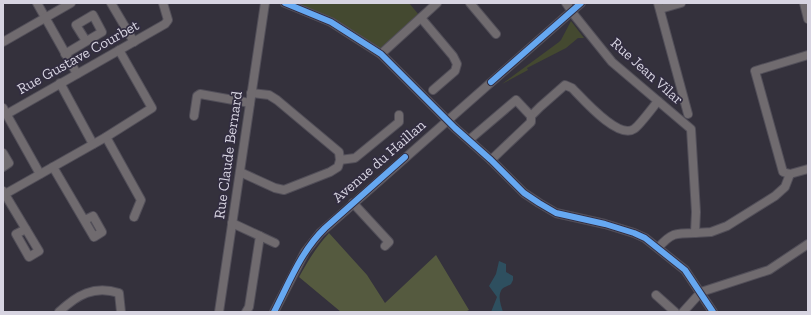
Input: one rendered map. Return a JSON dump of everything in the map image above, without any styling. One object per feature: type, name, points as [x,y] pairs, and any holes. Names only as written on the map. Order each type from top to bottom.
[{"type":"street","points":[[37,3],[77,74]]},
{"type":"street","points":[[3,42],[71,3]]},
{"type":"street","points":[[111,3],[134,42]]},
{"type":"street","name":"Rue Gustave Courbet","points":[[5,111],[77,74],[165,24],[168,20],[163,3]]},
{"type":"street","name":"Rue Claude Bernard","points":[[219,312],[265,3]]},
{"type":"street","points":[[285,3],[331,22],[381,54],[447,120],[491,160],[524,193],[556,213],[605,224],[645,238],[685,270],[713,312]]},
{"type":"street","points":[[381,54],[437,3]]},
{"type":"street","points":[[470,3],[496,34]]},
{"type":"street","name":"Rue Jean Vilar","points":[[566,3],[612,62],[691,129],[696,212],[695,233]]},
{"type":"street","name":"Avenue du Haillan","points":[[274,312],[310,244],[320,233],[581,3]]},
{"type":"street","points":[[681,3],[659,6],[688,114]]},
{"type":"street","points":[[804,3],[808,19]]},
{"type":"street","points":[[421,18],[453,56],[457,64],[455,71],[433,90]]},
{"type":"street","points":[[65,54],[86,42]]},
{"type":"street","points":[[26,229],[4,192],[53,167],[106,137],[152,108],[119,50]]},
{"type":"street","points":[[808,56],[755,70],[783,172],[790,174],[808,168]]},
{"type":"street","points":[[60,83],[93,144]]},
{"type":"street","points":[[531,116],[565,85],[572,88],[607,122],[626,131],[633,130],[658,101]]},
{"type":"street","points":[[240,172],[275,188],[284,190],[330,172],[338,167],[340,160],[339,152],[277,100],[269,95],[251,93]]},
{"type":"street","points":[[194,116],[197,96],[200,94],[250,103]]},
{"type":"street","points":[[469,140],[516,100],[531,116],[531,122],[491,160]]},
{"type":"street","points":[[5,111],[40,174]]},
{"type":"street","points":[[340,160],[355,158],[399,122],[399,115]]},
{"type":"street","points":[[106,137],[141,200],[134,217]]},
{"type":"street","points":[[3,153],[9,163],[3,167]]},
{"type":"street","points":[[53,167],[85,220]]},
{"type":"street","points":[[658,248],[668,237],[676,234],[711,232],[726,226],[775,196],[785,186],[790,174]]},
{"type":"street","points":[[353,203],[389,242],[385,246]]},
{"type":"street","points":[[232,224],[275,243]]},
{"type":"street","points":[[246,312],[249,307],[260,236]]},
{"type":"street","points":[[683,312],[701,292],[769,270],[808,244]]},
{"type":"street","points":[[61,310],[83,293],[110,290],[119,293],[121,312]]},
{"type":"street","points":[[656,294],[676,312]]},
{"type":"green space","points":[[298,3],[409,3],[419,15],[382,49],[332,18]]},
{"type":"green space","points":[[571,21],[584,38],[578,38],[566,48],[527,68],[528,70],[502,84],[559,42]]},
{"type":"green space","points":[[329,233],[367,275],[385,303],[436,255],[469,310],[465,312],[341,312],[299,277],[316,249]]},
{"type":"water","points":[[499,261],[506,264],[506,272],[513,276],[513,280],[511,284],[502,289],[500,295],[503,312],[491,312],[497,297],[489,286],[496,274]]},
{"type":"cycle path","points":[[285,3],[331,22],[381,54],[455,128],[491,160],[524,193],[539,203],[556,213],[605,224],[645,238],[685,270],[713,312]]},
{"type":"cycle path","points":[[491,82],[581,3]]},
{"type":"cycle path","points":[[274,312],[302,257],[317,237],[325,228],[405,157]]}]
